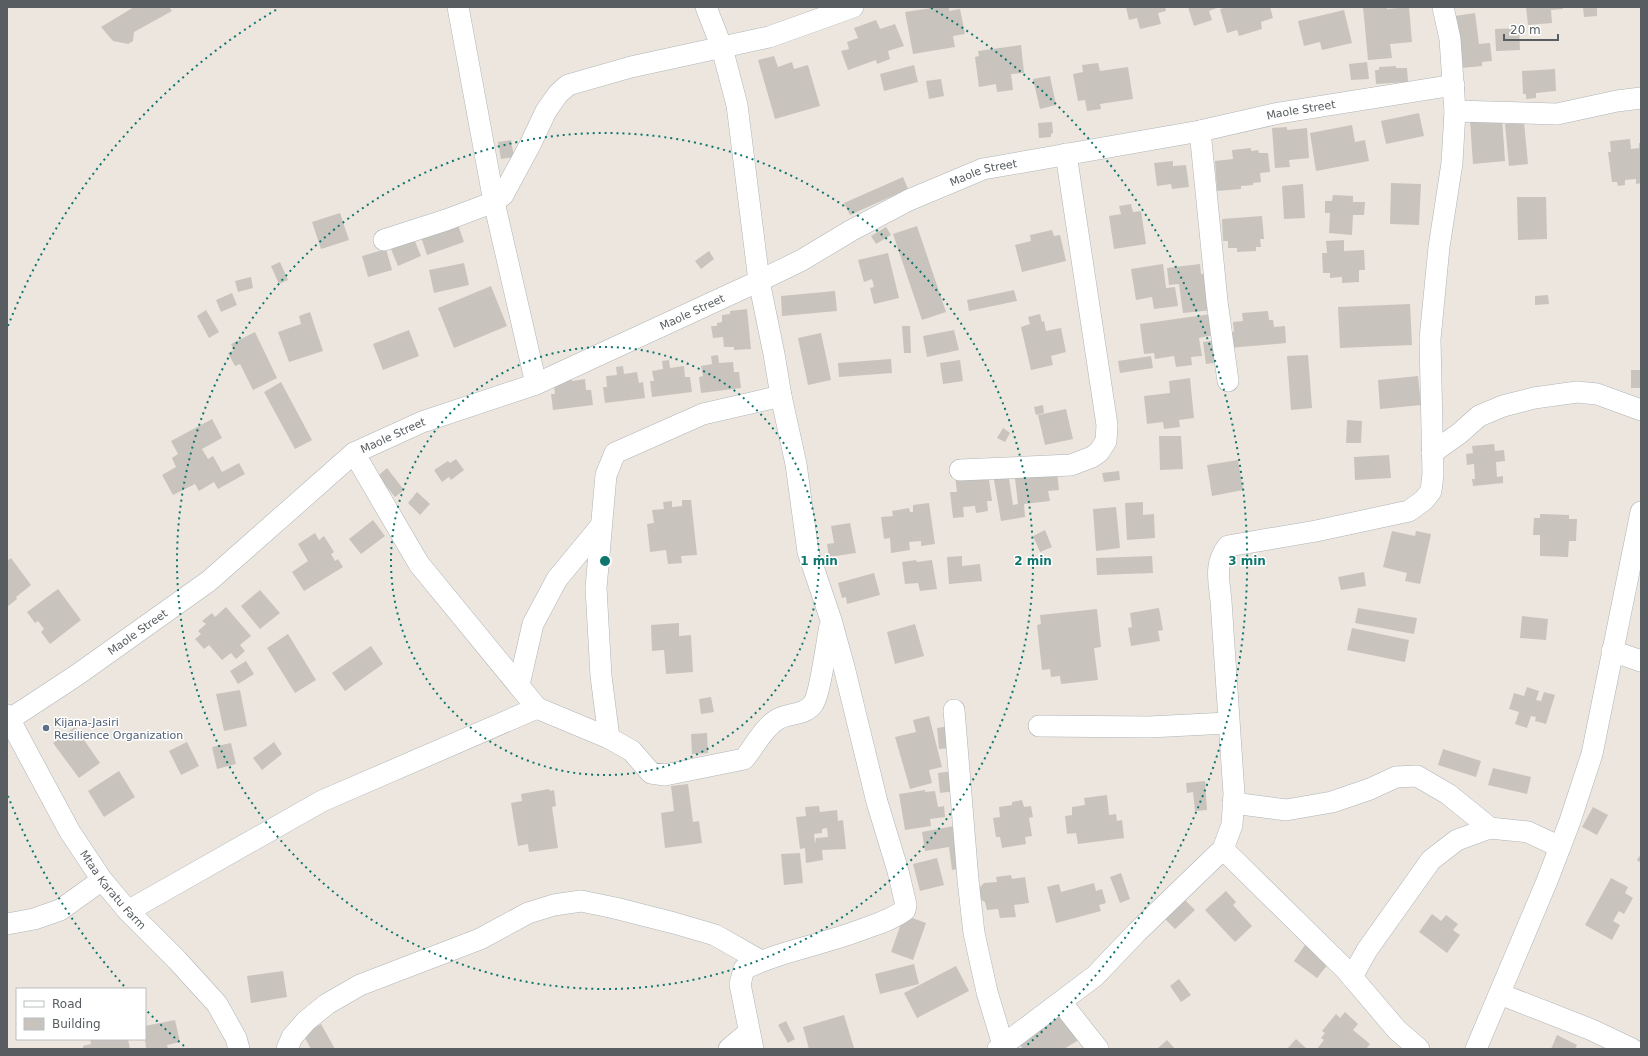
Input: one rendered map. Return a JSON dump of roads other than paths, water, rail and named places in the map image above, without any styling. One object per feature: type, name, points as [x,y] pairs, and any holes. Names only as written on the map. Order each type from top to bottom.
[{"type":"street","points":[[458,7],[494,202],[536,384]]},
{"type":"street","points":[[706,7],[722,48],[737,105],[759,282],[796,464],[808,552],[831,620],[877,802],[898,871],[906,905],[905,910],[894,918],[852,934],[761,961],[744,969],[740,984],[751,1040],[729,1049]]},
{"type":"street","points":[[384,240],[446,220],[494,202],[503,195],[530,145],[546,110],[558,94],[568,85],[631,67],[769,37],[853,7]]},
{"type":"street","points":[[954,710],[968,880],[974,933],[1000,1047],[1095,976],[1137,932],[1223,849],[1232,825],[1233,803],[1218,568],[1221,554],[1228,546],[1316,531],[1409,511],[1424,500],[1431,491],[1433,474],[1430,339],[1439,247],[1452,163],[1455,111],[1450,39],[1442,7]]},
{"type":"street","name":"Maole Street","points":[[8,719],[77,675],[209,581],[354,452],[422,422],[536,384],[759,282],[802,260],[852,230],[909,200],[983,169],[1200,130],[1279,113],[1454,85]]},
{"type":"street","points":[[1455,111],[1558,114],[1617,101],[1641,98]]},
{"type":"street","points":[[1200,130],[1217,301],[1228,381]]},
{"type":"street","points":[[960,470],[1071,465],[1096,455],[1106,441],[1107,425],[1066,154]]},
{"type":"street","points":[[1432,453],[1460,433],[1479,416],[1503,406],[1534,398],[1577,392],[1597,394],[1641,410]]},
{"type":"street","points":[[609,738],[601,676],[596,588],[600,527],[606,475],[615,453],[703,414],[781,396]]},
{"type":"street","points":[[354,452],[419,564],[537,708],[609,738],[632,751],[651,773],[665,775],[744,759],[765,729],[776,719],[802,713],[814,703],[819,686],[831,620]]},
{"type":"street","points":[[1476,1049],[1560,847],[1592,754],[1641,512]]},
{"type":"street","points":[[519,685],[533,624],[557,579],[600,527]]},
{"type":"street","points":[[1612,651],[1641,661]]},
{"type":"street","points":[[128,911],[322,801],[537,708]]},
{"type":"street","name":"Mtaa Karatu Farm","points":[[8,719],[70,832],[102,880],[128,911],[217,1004],[236,1038],[239,1049]]},
{"type":"street","points":[[1039,726],[1149,727],[1228,723]]},
{"type":"street","points":[[1233,803],[1286,810],[1332,802],[1370,789],[1396,777],[1417,776],[1448,794],[1490,828]]},
{"type":"street","points":[[1352,977],[1367,950],[1431,860],[1458,840],[1490,828],[1528,832],[1560,847]]},
{"type":"street","points":[[1223,849],[1352,977],[1397,1030],[1419,1049]]},
{"type":"street","points":[[7,924],[34,919],[60,910],[102,880]]},
{"type":"street","points":[[287,1049],[292,1037],[306,1021],[327,1004],[360,985],[480,939],[528,914],[554,904],[581,901],[674,923],[715,935],[761,961]]},
{"type":"street","points":[[1500,994],[1592,1030],[1632,1049]]},
{"type":"street","points":[[1061,1002],[1098,1049]]},
{"type":"place","name":"Kijana-Jasiri Resilience Organization","points":[[46,728]]}]
